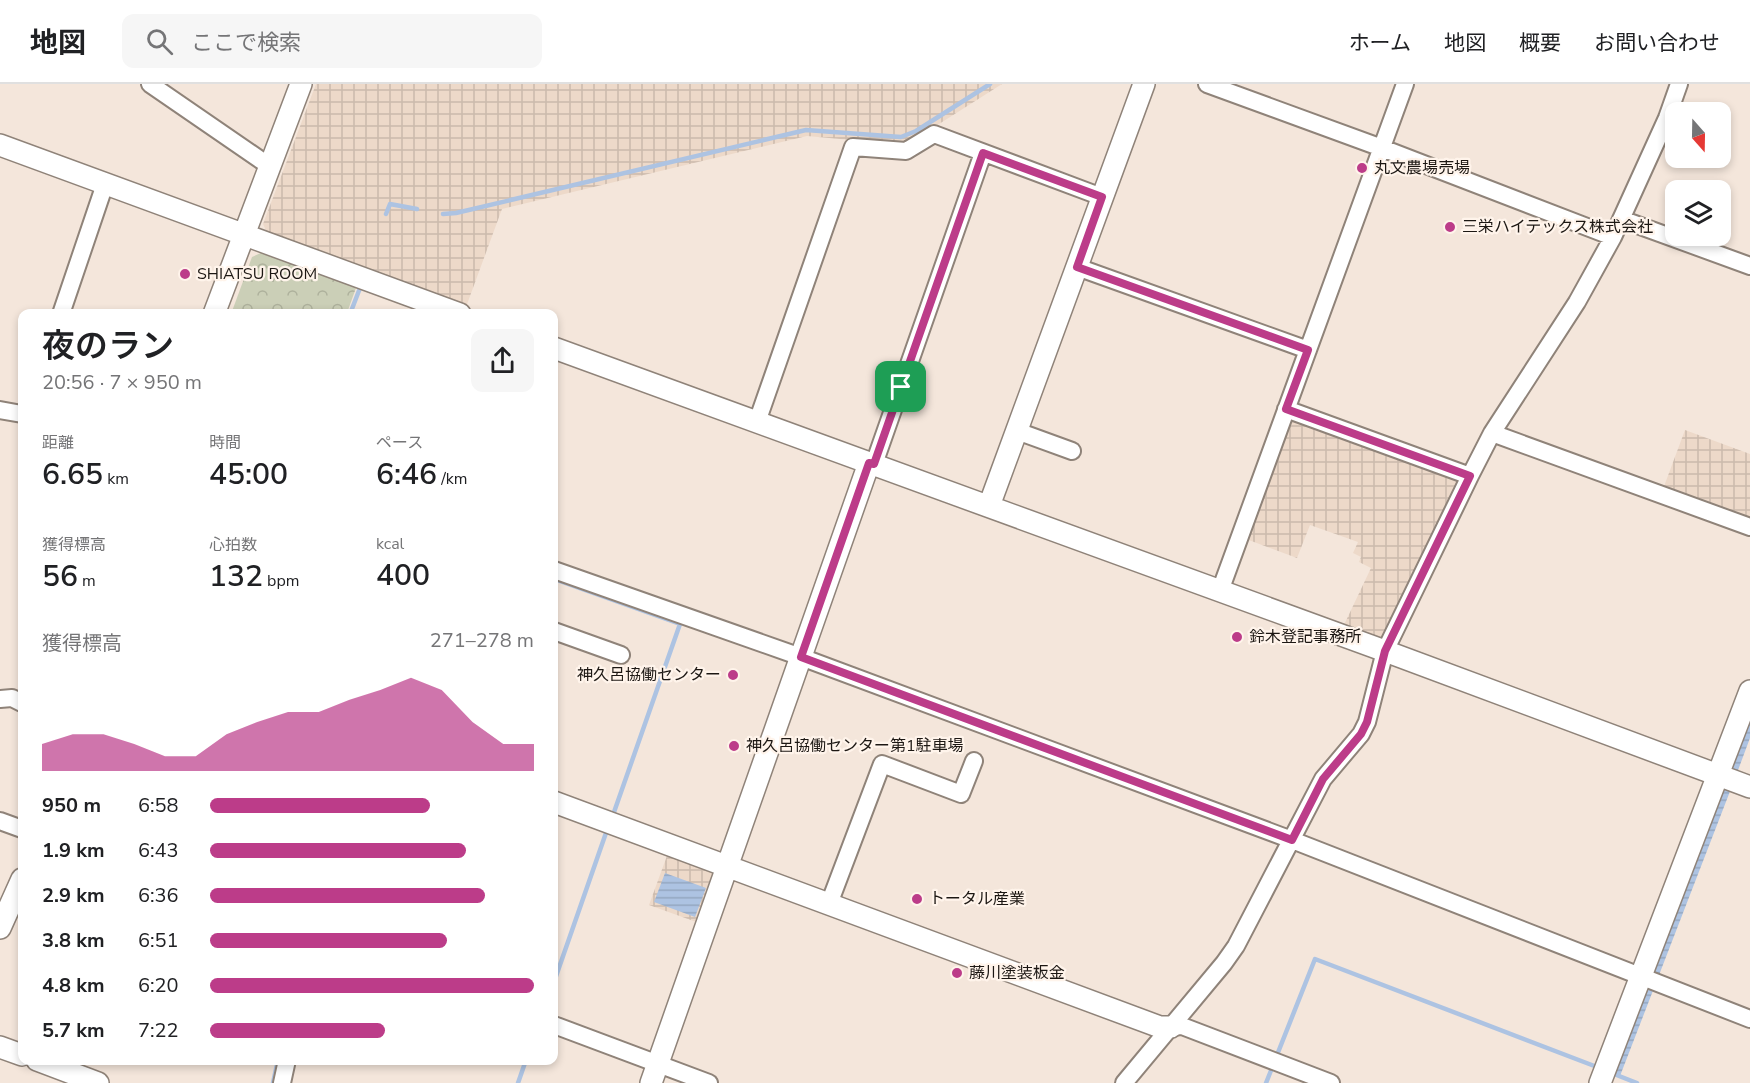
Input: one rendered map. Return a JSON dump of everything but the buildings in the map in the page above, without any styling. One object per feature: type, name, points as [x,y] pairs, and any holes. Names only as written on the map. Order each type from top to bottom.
[{"type":"street","points":[[150,84],[270,164]]},
{"type":"street","points":[[216,309],[301,84]]},
{"type":"street","points":[[989,506],[1144,84]]},
{"type":"street","points":[[1207,84],[1382,148],[1613,237]]},
{"type":"street","points":[[1220,591],[1406,84]]},
{"type":"street","points":[[1124,1083],[1236,946],[1323,779],[1361,734],[1367,722],[1385,651],[1470,476],[1492,433],[1577,302],[1613,237],[1679,84]]},
{"type":"street","points":[[757,422],[853,147],[906,151],[934,134],[1102,197]]},
{"type":"street","points":[[0,145],[446,309]]},
{"type":"street","points":[[655,1073],[801,657],[983,153]]},
{"type":"street","points":[[63,309],[105,184]]},
{"type":"street","points":[[1621,219],[1750,266]]},
{"type":"street","points":[[1077,267],[1308,350]]},
{"type":"street","points":[[558,349],[1385,651],[1733,781]]},
{"type":"street","points":[[1286,409],[1470,476]]},
{"type":"street","points":[[0,410],[18,413]]},
{"type":"street","points":[[1017,431],[1071,451]]},
{"type":"street","points":[[1492,433],[1750,527]]},
{"type":"street","points":[[558,571],[801,657],[1292,840],[1750,1018]]},
{"type":"street","points":[[558,632],[621,655]]},
{"type":"street","points":[[1600,1083],[1650,979],[1733,781],[1750,691]]},
{"type":"street","points":[[0,699],[12,698],[18,701]]},
{"type":"street","points":[[829,904],[882,764],[961,794],[974,761]]},
{"type":"street","points":[[558,803],[1160,1027],[1182,1026],[1331,1083]]},
{"type":"street","points":[[0,821],[18,828]]},
{"type":"street","points":[[0,928],[18,888]]},
{"type":"street","points":[[558,1027],[655,1073],[709,1083]]},
{"type":"street","points":[[0,1047],[18,1054]]},
{"type":"street","points":[[50,1065],[98,1083]]},
{"type":"street","points":[[282,1083],[286,1065]]},
{"type":"shaded area","points":[[316,84],[1002,84],[906,145],[807,136],[502,209],[466,307],[268,235],[263,224]]},
{"type":"shaded area","points":[[1290,418],[1460,481],[1384,639],[1380,641],[1343,627],[1371,568],[1359,562],[1361,557],[1353,553],[1358,542],[1310,525],[1297,558],[1246,539]]},
{"type":"shaded area","points":[[1685,430],[1750,454],[1750,521],[1663,489]]},
{"type":"shaded area","points":[[668,853],[715,870],[699,923],[649,905]]},
{"type":"green space","points":[[265,251],[357,285],[348,309],[233,309],[252,257]]},
{"type":"water","points":[[1750,718],[1750,738],[1734,781],[1620,1076],[1614,1074]]},
{"type":"water","points":[[665,873],[706,888],[695,917],[654,902]]},
{"type":"waterway","points":[[443,214],[456,213],[806,130],[901,137],[916,131],[990,84]]},
{"type":"waterway","points":[[386,214],[390,204],[417,209]]},
{"type":"waterway","points":[[352,309],[360,288]]},
{"type":"waterway","points":[[558,580],[680,624],[613,815]]},
{"type":"waterway","points":[[558,971],[607,830]]},
{"type":"waterway","points":[[1277,1055],[1315,959],[1597,1067]]},
{"type":"waterway","points":[[273,1083],[277,1065]]},
{"type":"waterway","points":[[518,1083],[524,1065]]},
{"type":"waterway","points":[[1266,1083],[1272,1068]]},
{"type":"waterway","points":[[1614,1074],[1637,1083]]},
{"type":"place","name":"丸文農場売場","points":[[1362,168]]},
{"type":"place","name":"三栄ハイテックス株式会社","points":[[1450,227]]},
{"type":"place","name":"SHIATSU ROOM","points":[[185,274]]},
{"type":"place","name":"鈴木登記事務所","points":[[1237,637]]},
{"type":"place","name":"神久呂協働センター","points":[[733,675]]},
{"type":"place","name":"神久呂協働センター第1駐車場","points":[[734,746]]},
{"type":"place","name":"トータル産業","points":[[917,899]]},
{"type":"place","name":"藤川塗装板金","points":[[957,973]]},
{"type":"route","points":[[983,153],[1102,197],[1077,267],[1308,350],[1286,409],[1470,476],[1385,651],[1367,722],[1361,734],[1323,779],[1292,840],[801,657],[869,463],[874,464],[901,387],[983,153]]}]
